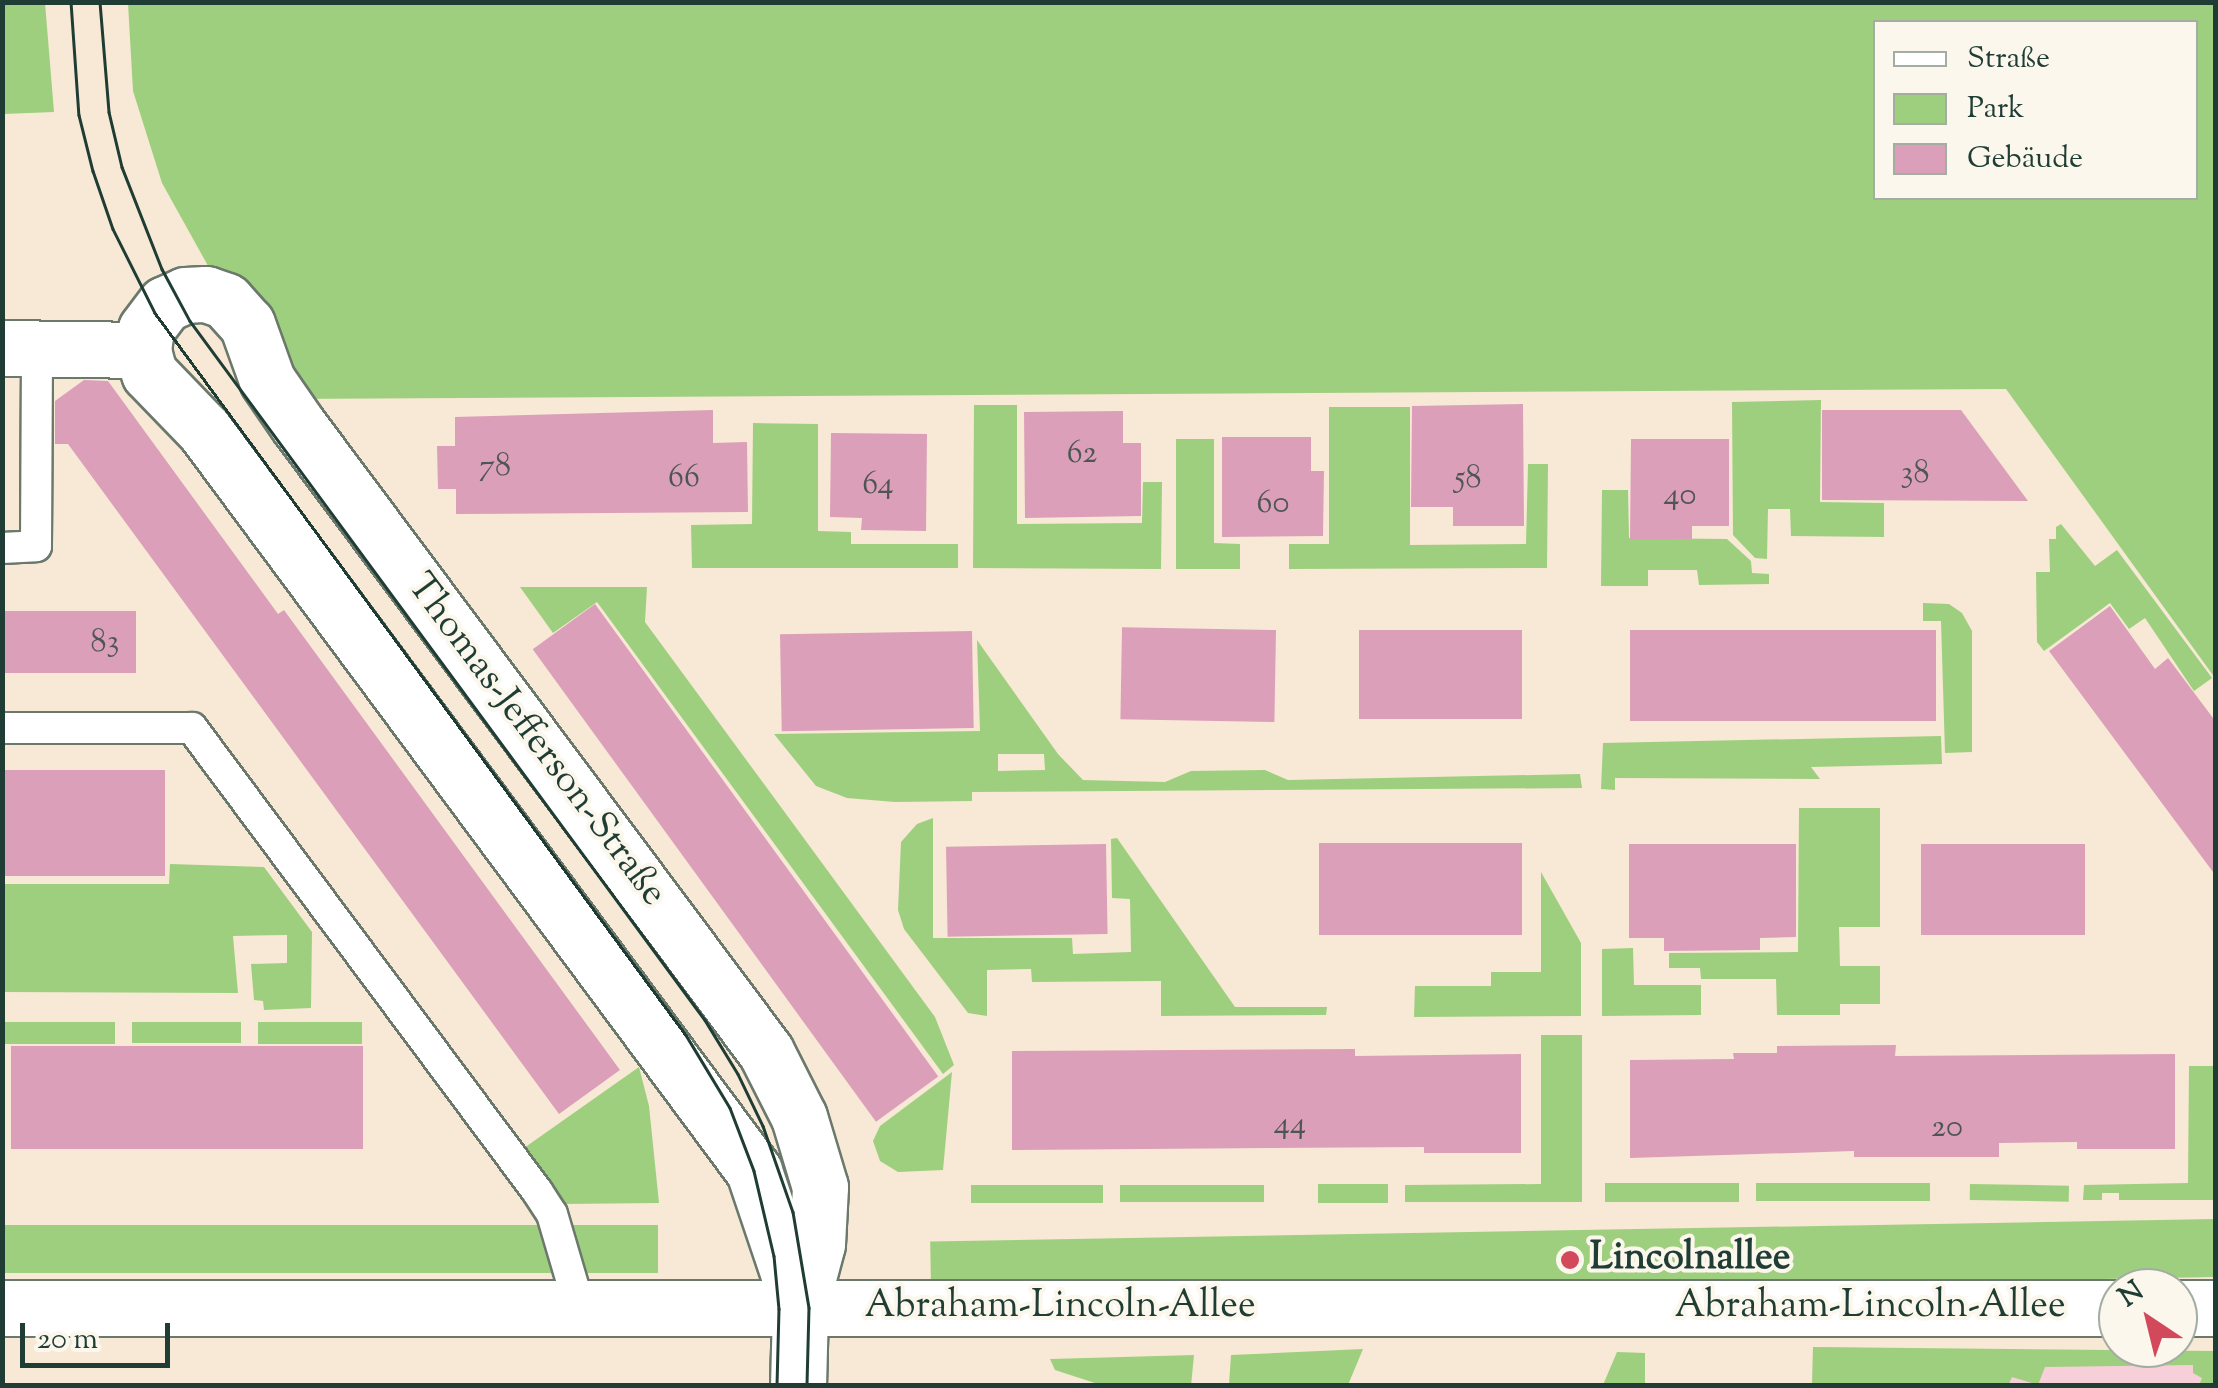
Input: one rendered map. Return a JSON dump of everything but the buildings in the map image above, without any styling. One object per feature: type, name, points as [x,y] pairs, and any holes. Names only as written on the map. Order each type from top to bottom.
[{"type":"street","name":"Thomas-Jefferson-Straße","points":[[794,1215],[820,1187],[799,1117],[766,1052],[289,413],[266,380],[246,324],[226,301],[206,294],[185,295],[155,313],[143,350],[149,373],[204,430],[754,1171],[817,1244],[800,1308],[798,1386]]},
{"type":"street","points":[[20,348],[143,350]]},
{"type":"street","name":"Abraham-Lincoln-Allee","points":[[2,1308],[2098,1308]]},
{"type":"lane","points":[[2,548],[36,546],[20,348]]},
{"type":"lane","points":[[2,728],[192,728],[537,1191],[552,1214],[578,1306]]},
{"type":"shaded area","points":[[1813,1347],[2098,1352],[2098,1368],[2198,1368],[2198,1354],[2215,1354],[2214,1386],[1812,1386]]},
{"type":"green space","points":[[2,3],[45,3],[54,112],[3,114]]},
{"type":"green space","points":[[128,3],[2215,3],[2215,678],[2006,389],[282,399],[162,183],[133,91]]},
{"type":"green space","points":[[1821,400],[1820,502],[1884,503],[1884,537],[1791,536],[1790,509],[1768,509],[1767,559],[1755,558],[1733,535],[1732,402]]},
{"type":"green space","points":[[974,405],[1017,405],[1017,524],[1142,523],[1143,482],[1162,482],[1161,569],[973,568]]},
{"type":"green space","points":[[1329,407],[1410,407],[1410,545],[1526,544],[1528,464],[1548,464],[1547,568],[1289,569],[1289,544],[1329,544]]},
{"type":"green space","points":[[753,423],[818,424],[818,531],[851,532],[851,544],[958,544],[958,568],[692,568],[691,525],[752,524]]},
{"type":"green space","points":[[1176,439],[1214,439],[1214,543],[1240,544],[1240,569],[1176,569]]},
{"type":"green space","points":[[1602,490],[1628,490],[1629,538],[1727,539],[1751,561],[1752,573],[1769,574],[1769,584],[1699,585],[1697,570],[1648,570],[1648,586],[1601,586]]},
{"type":"green space","points":[[2061,524],[2095,566],[2117,550],[2212,678],[2194,691],[2145,618],[2129,629],[2110,603],[2044,651],[2037,642],[2036,572],[2050,572],[2049,539],[2056,539],[2056,527]]},
{"type":"green space","points":[[520,587],[647,587],[645,622],[935,1017],[954,1065],[943,1074],[597,602],[553,633]]},
{"type":"green space","points":[[1923,603],[1949,604],[1962,613],[1972,631],[1972,752],[1945,753],[1941,621],[1923,621]]},
{"type":"green space","points":[[977,640],[1058,754],[1083,780],[1165,782],[1191,771],[1265,770],[1288,780],[1580,774],[1582,788],[972,792],[972,801],[895,802],[847,798],[816,786],[774,734],[980,731]],"holes":[[[998,754],[1044,754],[1045,770],[998,771]]]},
{"type":"green space","points":[[1941,736],[1942,764],[1811,767],[1820,779],[1615,778],[1615,790],[1601,789],[1603,743]]},
{"type":"green space","points":[[1799,808],[1880,808],[1880,927],[1839,927],[1840,966],[1880,966],[1880,1004],[1840,1004],[1840,1015],[1777,1015],[1776,979],[1701,979],[1700,968],[1669,968],[1669,953],[1798,952]]},
{"type":"green space","points":[[933,818],[933,938],[1072,938],[1073,954],[1131,952],[1130,899],[1112,898],[1111,839],[1117,838],[1235,1007],[1327,1007],[1326,1015],[1161,1016],[1161,981],[1032,982],[1031,969],[987,970],[987,1016],[968,1013],[904,929],[898,910],[901,842],[917,824]]},
{"type":"green space","points":[[170,864],[264,867],[312,932],[311,1008],[264,1010],[263,1001],[254,1000],[251,964],[287,963],[287,935],[233,936],[238,993],[3,992],[3,884],[169,884]]},
{"type":"green space","points":[[1541,872],[1581,943],[1581,1016],[1414,1017],[1415,986],[1491,986],[1491,972],[1541,972]]},
{"type":"green space","points":[[1633,948],[1634,985],[1701,985],[1701,1015],[1602,1016],[1602,949]]},
{"type":"green space","points":[[3,1022],[115,1022],[115,1044],[3,1044]]},
{"type":"green space","points":[[132,1022],[241,1022],[241,1043],[132,1043]]},
{"type":"green space","points":[[258,1022],[362,1022],[362,1044],[258,1044]]},
{"type":"green space","points":[[1541,1035],[1582,1035],[1582,1202],[1405,1202],[1405,1185],[1541,1184]]},
{"type":"green space","points":[[2189,1066],[2215,1066],[2215,1200],[2119,1200],[2119,1193],[2102,1193],[2102,1200],[2083,1200],[2084,1185],[2188,1183]]},
{"type":"green space","points":[[639,1067],[649,1106],[659,1203],[562,1204],[524,1148]]},
{"type":"green space","points":[[952,1072],[943,1170],[898,1172],[880,1161],[873,1141],[880,1126]]},
{"type":"green space","points":[[1605,1183],[1739,1183],[1739,1202],[1605,1202]]},
{"type":"green space","points":[[1756,1183],[1930,1183],[1930,1201],[1756,1201]]},
{"type":"green space","points":[[1318,1184],[1388,1184],[1388,1203],[1318,1203]]},
{"type":"green space","points":[[1970,1184],[2069,1186],[2069,1202],[1970,1200]]},
{"type":"green space","points":[[971,1185],[1103,1185],[1103,1203],[971,1203]]},
{"type":"green space","points":[[1120,1185],[1264,1185],[1264,1202],[1120,1202]]},
{"type":"green space","points":[[2215,1219],[2216,1277],[2198,1277],[2198,1268],[2098,1268],[2098,1279],[931,1299],[930,1241]]},
{"type":"green space","points":[[2,1225],[658,1225],[658,1273],[2,1273]]},
{"type":"green space","points":[[1813,1347],[2098,1350],[2098,1366],[2045,1367],[2038,1385],[2012,1377],[2008,1386],[1812,1385]]},
{"type":"green space","points":[[1363,1349],[1348,1385],[1229,1385],[1231,1355]]},
{"type":"green space","points":[[2198,1351],[2215,1351],[2215,1385],[2199,1385],[2202,1378],[2193,1373],[2193,1368],[2198,1368]]},
{"type":"green space","points":[[1617,1352],[1645,1353],[1645,1385],[1603,1385]]},
{"type":"green space","points":[[1194,1355],[1191,1386],[1101,1385],[1055,1370],[1050,1359]]},
{"type":"tram line","points":[[71,2],[79,115],[93,171],[113,229],[155,313],[686,1035],[730,1108],[754,1171],[774,1256],[779,1309],[777,1386]]},
{"type":"tram line","points":[[100,2],[109,112],[122,167],[162,269],[190,321],[705,1020],[738,1074],[763,1126],[793,1212],[809,1308],[807,1386]]},
{"type":"place","name":"Lincolnallee","points":[[1570,1260]]}]
